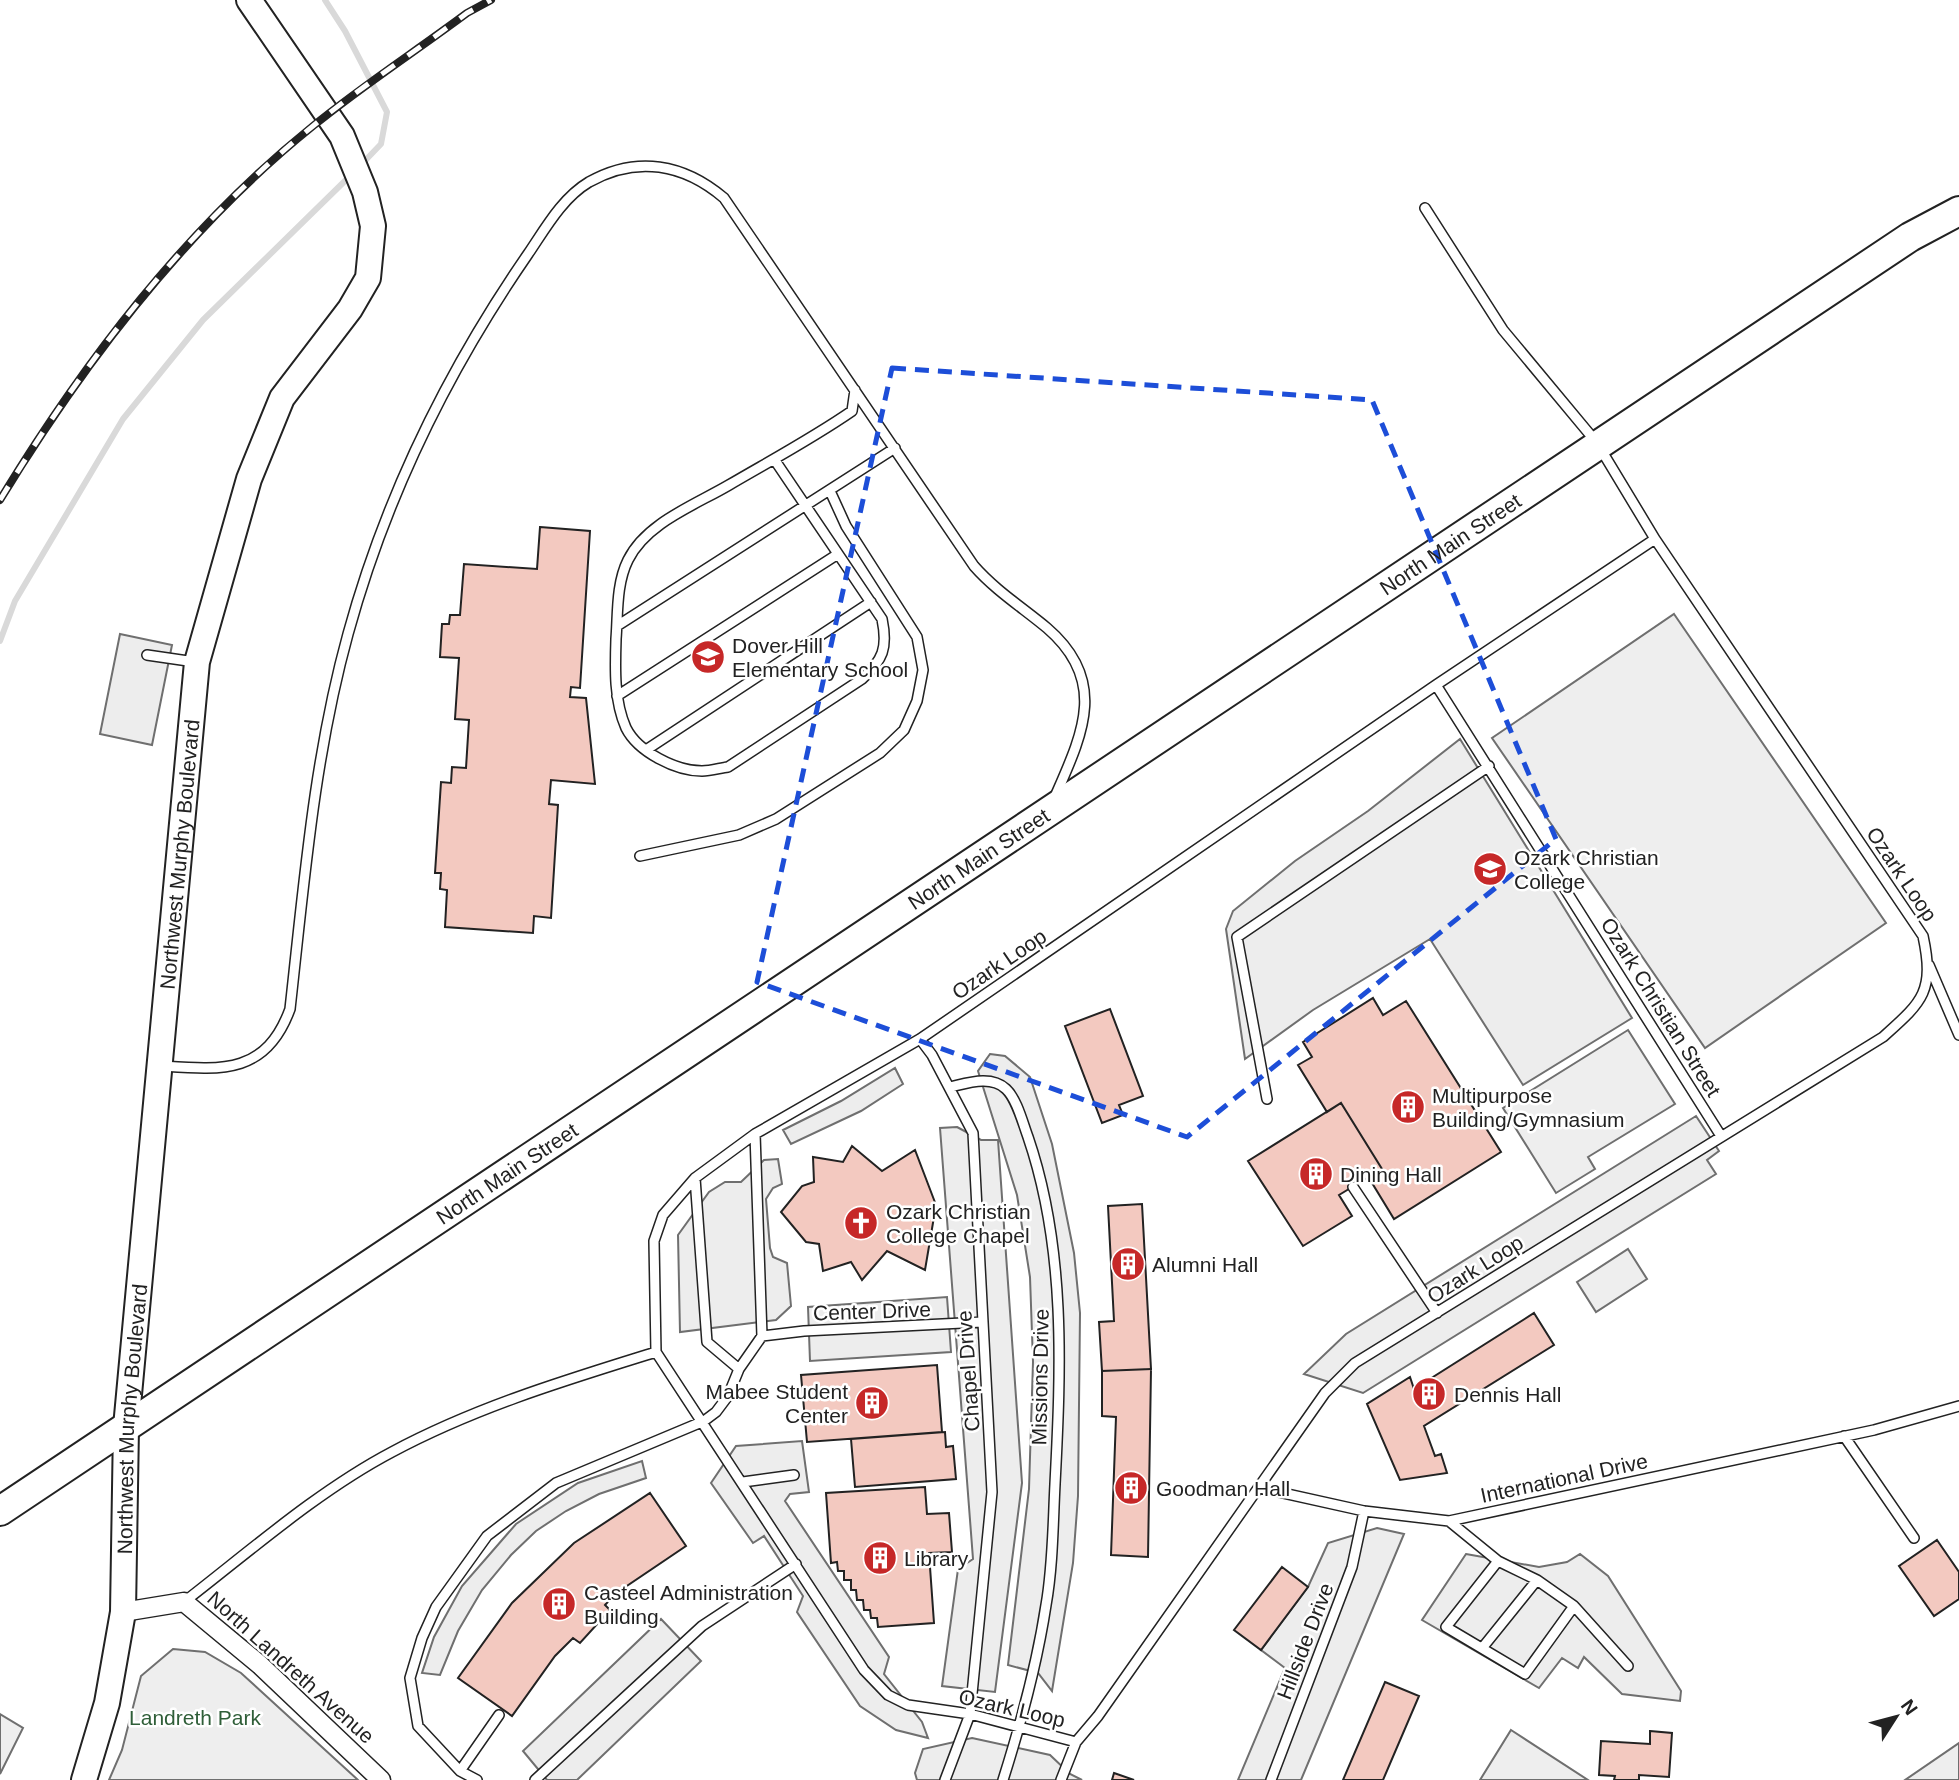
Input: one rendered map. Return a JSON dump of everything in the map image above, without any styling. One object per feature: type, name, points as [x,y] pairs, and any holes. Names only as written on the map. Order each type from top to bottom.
[{"type":"main road","name":"North Main Street","points":[[0,1511],[1597,443],[1910,237],[1959,211]]},
{"type":"street","name":"Northwest Murphy Boulevard","points":[[84,1780],[107,1703],[123,1612],[126,1427],[197,662],[249,479],[282,398],[351,309],[368,278],[373,226],[365,192],[342,136],[250,0]]},
{"type":"street","name":"North Landreth Avenue","points":[[123,1612],[184,1602],[260,1665],[381,1780]]},
{"type":"lane","points":[[159,1066],[216,1069],[239,1065],[270,1047],[284,1024],[290,1009],[323,746],[348,634],[381,530],[412,457],[488,313],[552,219],[576,192],[603,175],[637,166],[674,168],[710,186],[737,215],[974,566],[986,580],[1050,631],[1066,649],[1077,669],[1087,707],[1084,725],[1050,809]]},
{"type":"lane","points":[[1425,208],[1503,330],[1597,443],[1655,540]]},
{"type":"lane","points":[[774,459],[882,619],[887,640],[881,661],[862,679],[728,767],[702,771],[676,766],[646,750],[629,734],[621,716],[617,696],[618,594],[627,561],[639,544],[669,520],[852,411],[855,390]]},
{"type":"lane","points":[[617,626],[895,448]]},
{"type":"lane","points":[[640,856],[739,835],[776,819],[880,753],[904,730],[917,701],[923,670],[917,637],[846,526],[830,491]]},
{"type":"lane","name":"Ozark Loop","points":[[1655,540],[1923,936],[1929,964],[1919,1004],[1883,1037],[1355,1363],[1325,1393],[1098,1716],[1076,1742],[970,1714],[908,1705],[888,1695],[864,1670],[704,1421],[656,1352],[654,1241],[663,1216],[695,1178],[755,1134],[920,1039],[1436,685],[1655,540]]},
{"type":"lane","points":[[617,696],[838,554]]},
{"type":"lane","points":[[646,750],[871,602]]},
{"type":"lane","points":[[147,655],[197,662]]},
{"type":"lane","name":"Ozark Christian Street","points":[[1436,685],[1721,1136]]},
{"type":"lane","points":[[1267,1099],[1237,937],[1489,766]]},
{"type":"lane","points":[[1929,964],[1956,1014],[1959,1035]]},
{"type":"lane","name":"Chapel Drive","points":[[920,1039],[950,1087],[973,1133],[992,1492],[970,1714],[945,1780]]},
{"type":"lane","name":"Missions Drive","points":[[950,1087],[975,1081],[993,1082],[1007,1090],[1023,1123],[1040,1172],[1058,1295],[1061,1371],[1046,1604],[1020,1728]]},
{"type":"lane","points":[[477,1780],[460,1771],[418,1726],[410,1678],[422,1638],[436,1607],[487,1536],[556,1483],[704,1421],[716,1412],[728,1396],[739,1369],[762,1336],[755,1134]]},
{"type":"lane","points":[[695,1178],[708,1342],[739,1369]]},
{"type":"lane","points":[[1353,1187],[1437,1313]]},
{"type":"lane","name":"Center Drive","points":[[762,1336],[804,1331],[982,1322]]},
{"type":"lane","points":[[184,1602],[298,1513],[390,1452],[490,1407],[656,1352]]},
{"type":"lane","name":"International Drive","points":[[1260,1488],[1364,1511],[1449,1521],[1874,1430],[1959,1406]]},
{"type":"lane","points":[[1844,1436],[1913,1538]]},
{"type":"lane","points":[[743,1482],[794,1475]]},
{"type":"lane","name":"Hillside Drive","points":[[1270,1780],[1352,1567],[1364,1511]]},
{"type":"lane","points":[[1449,1521],[1498,1562],[1537,1580],[1574,1606],[1628,1666]]},
{"type":"lane","points":[[1498,1562],[1447,1627],[1525,1674],[1574,1606]]},
{"type":"lane","points":[[535,1780],[702,1626],[796,1564]]},
{"type":"lane","points":[[1483,1647],[1537,1580]]},
{"type":"lane","points":[[460,1771],[499,1715]]},
{"type":"lane","points":[[1003,1780],[1020,1728]]},
{"type":"lane","points":[[1062,1780],[1076,1742]]},
{"type":"highlighted area","points":[[892,368],[1372,400],[1556,839],[1187,1137],[757,982]]},
{"type":"green space","points":[[1674,614],[1886,923],[1705,1048],[1492,738]]},
{"type":"green space","points":[[1628,1030],[1675,1104],[1588,1157],[1595,1169],[1556,1193],[1503,1108]]},
{"type":"green space","points":[[1628,1249],[1647,1279],[1596,1312],[1577,1282]]},
{"type":"green space","name":"Landreth Park","points":[[173,1649],[205,1652],[241,1673],[358,1780],[109,1780],[122,1750],[141,1676]]},
{"type":"green space","points":[[0,1714],[23,1728],[0,1774]]},
{"type":"green space","points":[[1511,1730],[1588,1780],[1480,1780]]},
{"type":"green space","points":[[1959,1743],[1959,1780],[1905,1780]]},
{"type":"shaded area","points":[[120,634],[172,645],[152,745],[100,734]]},
{"type":"shaded area","points":[[1460,739],[1632,1018],[1523,1085],[1430,939],[1313,1010],[1245,1059],[1226,929],[1233,911],[1295,861],[1368,811]]},
{"type":"shaded area","points":[[990,1054],[1005,1056],[1030,1077],[1052,1144],[1074,1253],[1080,1313],[1078,1496],[1073,1563],[1052,1691],[1038,1673],[1008,1665],[1029,1489],[1033,1362],[1030,1277],[1017,1195],[978,1071]]},
{"type":"shaded area","points":[[895,1068],[903,1084],[861,1111],[791,1144],[783,1130],[841,1101]]},
{"type":"shaded area","points":[[1696,1116],[1719,1151],[1707,1160],[1716,1174],[1363,1393],[1304,1374],[1346,1334]]},
{"type":"shaded area","points":[[957,1127],[981,1140],[998,1140],[1022,1483],[995,1692],[942,1686],[958,1569],[973,1559],[940,1128]]},
{"type":"shaded area","points":[[778,1159],[782,1184],[773,1188],[766,1199],[770,1248],[773,1257],[787,1263],[791,1306],[776,1320],[680,1332],[678,1235],[709,1192],[725,1182],[741,1182],[764,1160]]},
{"type":"shaded area","points":[[947,1297],[951,1352],[810,1361],[808,1307]]},
{"type":"shaded area","points":[[802,1441],[809,1492],[790,1494],[785,1501],[889,1657],[884,1674],[922,1722],[928,1738],[896,1730],[860,1706],[797,1612],[803,1596],[764,1536],[753,1543],[711,1483],[736,1446]]},
{"type":"shaded area","points":[[642,1461],[646,1478],[599,1494],[566,1511],[536,1531],[511,1555],[482,1590],[458,1631],[440,1675],[422,1673],[434,1637],[462,1586],[516,1524],[578,1483]]},
{"type":"shaded area","points":[[1377,1528],[1404,1534],[1301,1780],[1238,1780],[1285,1668],[1261,1650],[1308,1587],[1328,1543]]},
{"type":"shaded area","points":[[1466,1554],[1539,1567],[1567,1562],[1580,1554],[1608,1576],[1681,1691],[1680,1701],[1622,1694],[1584,1657],[1578,1668],[1562,1658],[1539,1688],[1422,1620]]},
{"type":"shaded area","points":[[661,1619],[701,1661],[577,1780],[547,1780],[523,1751]]},
{"type":"shaded area","points":[[972,1738],[1050,1755],[1070,1774],[1082,1780],[917,1780],[915,1773],[923,1749]]},
{"type":"building","points":[[540,527],[590,531],[580,688],[571,687],[570,697],[586,698],[595,784],[551,780],[549,804],[558,805],[551,918],[534,916],[533,933],[445,927],[447,890],[440,889],[441,873],[435,873],[441,782],[451,783],[452,767],[466,768],[469,720],[455,719],[459,658],[440,657],[442,624],[449,624],[450,615],[460,615],[464,564],[537,569]]},
{"type":"building","name":"Multipurpose Building/Gymnasium","points":[[1373,998],[1383,1015],[1406,1001],[1501,1152],[1394,1219],[1369,1178],[1382,1169],[1341,1103],[1327,1112],[1298,1065],[1312,1057],[1303,1042]]},
{"type":"building","points":[[1110,1009],[1143,1096],[1119,1105],[1123,1115],[1102,1123],[1065,1026]]},
{"type":"building","name":"Dining Hall","points":[[1341,1103],[1382,1169],[1339,1195],[1352,1216],[1303,1246],[1248,1161]]},
{"type":"building","name":"Ozark Christian College Chapel","points":[[852,1146],[882,1171],[915,1150],[936,1205],[925,1270],[887,1251],[862,1280],[851,1262],[823,1271],[819,1244],[806,1242],[781,1212],[802,1186],[814,1182],[813,1157],[843,1162]]},
{"type":"building","name":"Alumni Hall","points":[[1142,1204],[1151,1369],[1102,1371],[1099,1322],[1114,1321],[1108,1206]]},
{"type":"building","name":"Dennis Hall","points":[[1534,1313],[1554,1345],[1424,1426],[1435,1456],[1441,1454],[1447,1473],[1400,1480],[1367,1404],[1410,1377],[1414,1389]]},
{"type":"building","name":"Mabee Student Center","points":[[937,1365],[942,1432],[807,1442],[801,1375]]},
{"type":"building","name":"Goodman Hall","points":[[1151,1369],[1148,1557],[1111,1555],[1116,1417],[1102,1416],[1102,1371]]},
{"type":"building","points":[[945,1432],[946,1447],[953,1446],[956,1479],[855,1487],[851,1439]]},
{"type":"building","name":"Library","points":[[925,1487],[927,1514],[949,1513],[952,1552],[929,1553],[934,1623],[878,1627],[877,1618],[871,1618],[870,1610],[864,1610],[863,1600],[857,1600],[856,1590],[851,1590],[851,1580],[844,1580],[844,1571],[838,1571],[837,1562],[831,1563],[826,1493]]},
{"type":"building","name":"Casteel Administration Building","points":[[650,1493],[686,1546],[615,1594],[605,1605],[610,1610],[580,1643],[573,1638],[555,1656],[512,1716],[458,1678],[512,1603],[574,1543]]},
{"type":"building","points":[[1937,1540],[1959,1572],[1959,1599],[1934,1616],[1899,1566]]},
{"type":"building","points":[[1282,1567],[1308,1587],[1261,1650],[1234,1630]]},
{"type":"building","points":[[1385,1682],[1419,1696],[1383,1780],[1343,1780]]},
{"type":"building","points":[[1650,1731],[1672,1733],[1669,1777],[1639,1775],[1639,1780],[1614,1780],[1615,1776],[1599,1775],[1601,1741],[1650,1744]]},
{"type":"building","points":[[1114,1773],[1134,1780],[1112,1780]]},
{"type":"waterway","points":[[325,0],[345,31],[387,112],[381,144],[359,167]]},
{"type":"waterway","points":[[0,641],[15,601],[123,419],[203,320],[352,174]]},
{"type":"railway","points":[[0,500],[102,348],[180,253],[222,208],[266,166],[332,111],[467,13],[491,0]]},
{"type":"place","name":"Dover Hill Elementary School","points":[[708,657]]},
{"type":"place","name":"Ozark Christian College","points":[[1490,869]]},
{"type":"place","name":"Multipurpose Building/Gymnasium","points":[[1408,1107]]},
{"type":"place","name":"Dining Hall","points":[[1316,1174]]},
{"type":"place","name":"Ozark Christian College Chapel","points":[[861,1223]]},
{"type":"place","name":"Alumni Hall","points":[[1128,1264]]},
{"type":"place","name":"Dennis Hall","points":[[1429,1394]]},
{"type":"place","name":"Mabee Student Center","points":[[872,1403]]},
{"type":"place","name":"Goodman Hall","points":[[1131,1488]]},
{"type":"place","name":"Library","points":[[880,1558]]},
{"type":"place","name":"Casteel Administration Building","points":[[559,1604]]}]
